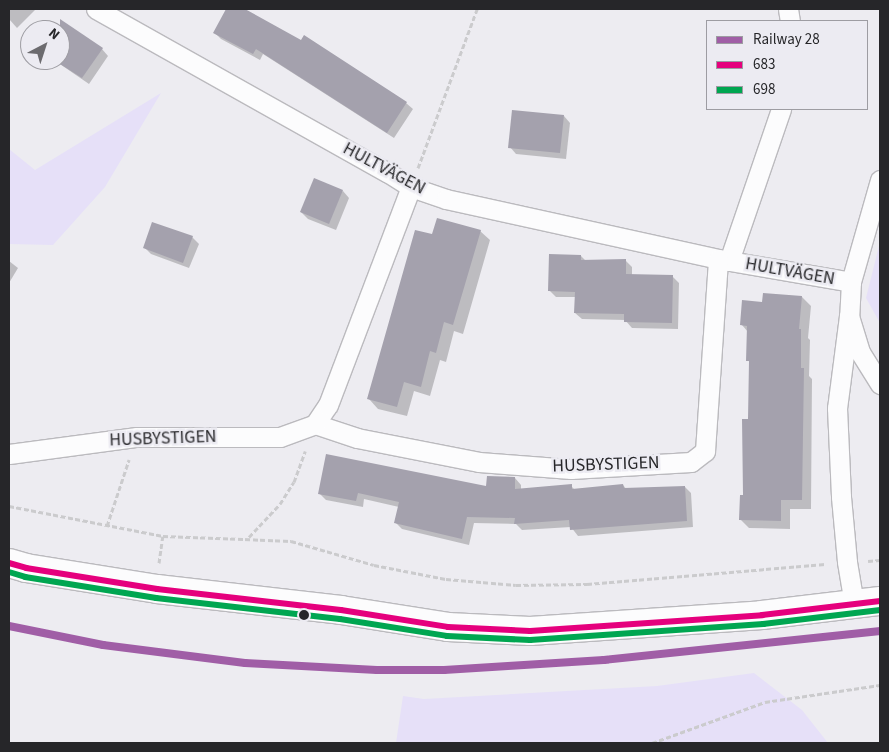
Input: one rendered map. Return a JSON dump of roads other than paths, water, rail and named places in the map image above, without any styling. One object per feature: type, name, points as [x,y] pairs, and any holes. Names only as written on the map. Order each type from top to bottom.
[{"type":"main road","points":[[9,562],[26,568],[157,589],[341,610],[448,627],[530,631],[762,615],[867,602]]},
{"type":"street","name":"HULTVÄGEN","points":[[96,9],[411,187],[446,199],[724,260],[851,282]]},
{"type":"street","name":"HULTVÄGEN","points":[[724,260],[781,110]]},
{"type":"street","points":[[867,602],[847,562],[837,408],[849,316],[851,282],[880,180]]},
{"type":"street","points":[[315,424],[328,405],[411,187]]},
{"type":"street","name":"HUSBYSTIGEN","points":[[9,454],[137,437],[280,437],[315,424],[357,438],[478,462],[571,470],[691,462],[705,451],[724,260]]},
{"type":"street","points":[[849,316],[860,352],[880,384]]},
{"type":"rail line","name":"28","points":[[9,626],[103,645],[245,663],[377,670],[444,670],[604,660],[880,631]]}]
